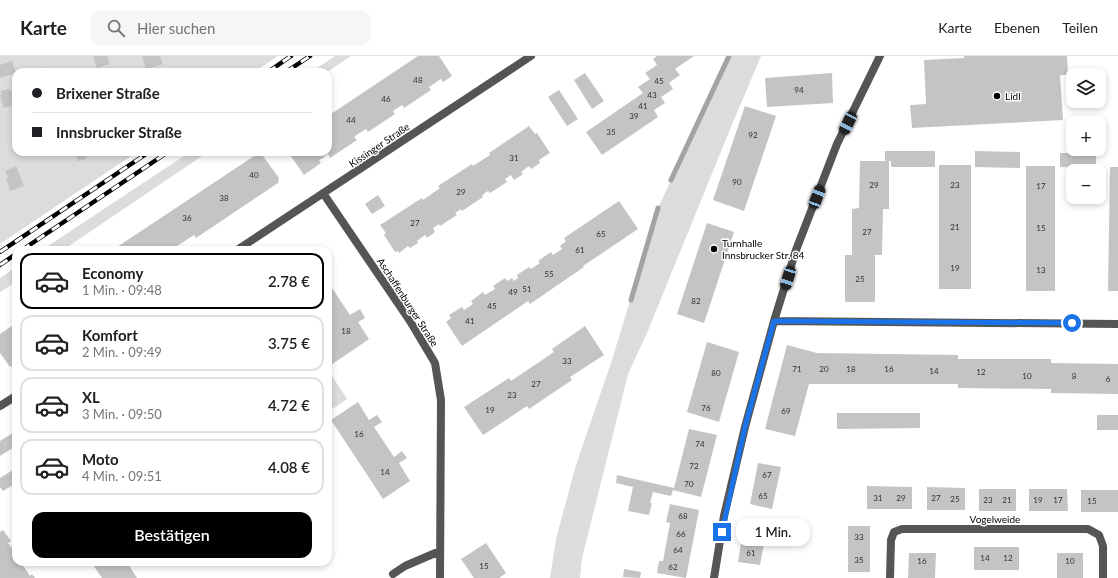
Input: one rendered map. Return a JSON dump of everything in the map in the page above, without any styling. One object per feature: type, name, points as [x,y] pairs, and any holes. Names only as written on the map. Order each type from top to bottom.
[{"type":"street","name":"Kissinger Straße","points":[[243,246],[531,56]]},
{"type":"street","points":[[714,578],[724,516],[745,427],[774,321],[796,250],[837,144],[880,56]]},
{"type":"street","name":"Aschaffenburger Straße","points":[[323,193],[410,321],[435,363],[441,400],[440,578]]},
{"type":"street","points":[[774,321],[1118,324]]},
{"type":"street","points":[[0,406],[12,398]]},
{"type":"street","name":"Vogelweide","points":[[890,578],[891,540],[894,532],[902,529],[1088,529],[1099,535],[1103,546],[1103,578]]},
{"type":"street","points":[[393,574],[405,566],[440,551]]},
{"type":"shaded area","points":[[0,56],[278,56],[260,68],[12,68],[12,156],[131,156],[0,244]]},
{"type":"shaded area","points":[[335,56],[351,56],[332,69],[317,68]]},
{"type":"shaded area","points":[[729,56],[761,56],[647,333],[628,374],[582,558],[580,578],[550,578],[556,539],[576,465],[612,360],[658,208]]},
{"type":"shaded area","points":[[184,156],[202,156],[69,246],[48,246]]},
{"type":"shaded area","points":[[12,270],[12,284],[0,292],[0,278]]},
{"type":"shaded area","points":[[332,376],[347,399],[332,409]]},
{"type":"building","points":[[93,56],[107,56],[110,64],[97,68]]},
{"type":"building","points":[[142,56],[160,56],[163,64],[146,68]]},
{"type":"building","points":[[418,56],[439,56],[452,76],[443,82],[441,79],[429,87],[431,90],[404,108],[402,105],[393,111],[395,114],[368,132],[366,129],[358,134],[354,137],[357,140],[330,158],[329,156],[332,156],[332,113]]},
{"type":"building","points":[[657,56],[694,56],[675,69],[680,75],[669,83],[673,89],[661,97],[665,103],[654,110],[658,117],[602,155],[586,132],[643,93],[638,87],[650,79],[645,73],[657,65],[653,59]]},
{"type":"building","points":[[964,56],[1067,56],[1068,68],[1066,68],[1066,75],[1060,75],[1063,120],[912,128],[910,105],[926,104],[924,60],[964,58]]},
{"type":"building","points":[[12,61],[14,68],[12,68],[12,74],[0,78],[0,65]]},
{"type":"building","points":[[585,73],[604,101],[592,109],[574,80]]},
{"type":"building","points":[[832,73],[833,103],[767,107],[765,78]]},
{"type":"building","points":[[10,89],[12,92],[12,106],[4,108],[0,95],[2,95],[1,91]]},
{"type":"building","points":[[559,90],[578,119],[567,126],[548,97]]},
{"type":"building","points":[[745,106],[776,116],[744,211],[713,200]]},
{"type":"building","points":[[529,126],[535,134],[537,133],[550,153],[539,160],[540,163],[531,169],[529,166],[521,172],[523,174],[514,180],[511,175],[505,179],[507,182],[490,193],[488,191],[482,195],[483,197],[462,211],[461,209],[455,213],[457,215],[440,226],[439,224],[433,228],[435,232],[427,238],[425,235],[417,241],[418,243],[410,248],[408,246],[399,253],[398,251],[395,252],[384,235],[386,233],[380,225],[422,198],[423,200],[440,188],[438,186],[472,164],[473,166],[490,155],[489,153]]},
{"type":"building","points":[[885,151],[935,151],[935,167],[891,167],[891,161],[889,161],[889,209],[883,209],[882,255],[875,255],[875,302],[845,302],[845,255],[852,255],[852,209],[859,208],[860,161],[885,161]]},
{"type":"building","points":[[975,151],[1020,152],[1020,168],[975,167]]},
{"type":"building","points":[[1060,153],[1066,153],[1066,156],[1096,156],[1096,164],[1066,164],[1066,167],[1060,167]]},
{"type":"building","points":[[76,156],[85,156],[86,159],[78,161]]},
{"type":"building","points":[[254,156],[263,156],[279,178],[278,183],[196,238],[194,235],[177,246],[119,246]]},
{"type":"building","points":[[291,156],[326,156],[319,160],[321,163],[304,175]]},
{"type":"building","points":[[939,165],[971,165],[971,289],[939,289]]},
{"type":"building","points":[[16,166],[24,186],[10,191],[6,178],[8,177],[5,171]]},
{"type":"building","points":[[1026,166],[1055,166],[1055,291],[1026,291]]},
{"type":"building","points":[[1110,167],[1118,167],[1118,291],[1108,291]]},
{"type":"building","points":[[378,195],[385,206],[372,214],[365,204]]},
{"type":"building","points":[[619,201],[638,229],[530,304],[528,301],[462,346],[446,322],[451,318],[449,315],[462,307],[464,310],[473,304],[471,301],[483,292],[485,295],[495,289],[493,286],[505,278],[507,281],[512,278],[514,281],[518,278],[517,275],[529,267],[531,269],[540,263],[538,261],[551,252],[553,255],[562,249],[560,246],[566,241],[564,238]]},
{"type":"building","points":[[707,223],[734,232],[704,323],[677,314]]},
{"type":"building","points":[[332,288],[350,315],[360,309],[365,318],[358,322],[369,339],[332,364]]},
{"type":"building","points":[[12,326],[12,366],[10,367],[0,353],[0,334]]},
{"type":"building","points":[[585,326],[604,355],[570,377],[572,380],[529,409],[527,406],[483,435],[464,407],[509,378],[511,381],[554,352],[552,349]]},
{"type":"building","points":[[707,342],[739,352],[719,422],[687,412]]},
{"type":"building","points":[[787,345],[817,353],[958,355],[958,359],[1051,359],[1051,363],[1118,364],[1118,394],[1051,393],[1051,389],[958,388],[958,384],[809,384],[795,436],[765,429]]},
{"type":"building","points":[[358,402],[369,420],[377,415],[382,422],[374,427],[394,457],[402,451],[407,458],[399,463],[410,481],[383,499],[332,419]]},
{"type":"building","points":[[837,413],[920,413],[920,428],[837,429]]},
{"type":"building","points":[[1097,415],[1118,415],[1118,430],[1097,430]]},
{"type":"building","points":[[689,429],[717,435],[701,497],[673,490],[671,496],[653,492],[649,515],[628,511],[633,487],[616,483],[617,475],[674,488]]},
{"type":"building","points":[[12,434],[12,448],[0,456],[0,441]]},
{"type":"building","points":[[758,463],[781,467],[772,509],[750,504]]},
{"type":"building","points":[[12,470],[12,485],[3,491],[0,487],[0,478]]},
{"type":"building","points":[[867,486],[912,487],[912,509],[867,509]]},
{"type":"building","points":[[927,487],[965,488],[965,510],[927,510]]},
{"type":"building","points":[[979,489],[1016,489],[1016,511],[979,511]]},
{"type":"building","points":[[1029,489],[1067,489],[1068,511],[1029,511]]},
{"type":"building","points":[[1081,490],[1118,490],[1118,512],[1081,512]]},
{"type":"building","points":[[670,504],[699,510],[686,578],[657,573],[659,561],[663,561],[670,523],[666,522]]},
{"type":"building","points":[[745,518],[768,522],[760,565],[738,562]]},
{"type":"building","points":[[848,526],[870,526],[870,572],[848,572]]},
{"type":"building","points":[[3,530],[11,541],[8,543],[12,548],[12,566],[23,566],[30,576],[32,574],[35,578],[0,578],[0,532]]},
{"type":"building","points":[[486,543],[506,573],[499,578],[474,578],[461,559]]},
{"type":"building","points":[[974,547],[1019,547],[1019,570],[974,570]]},
{"type":"building","points":[[909,553],[936,553],[935,578],[908,578]]},
{"type":"building","points":[[1057,553],[1083,553],[1083,578],[1057,578]]},
{"type":"building","points":[[94,566],[130,566],[137,578],[102,578]]},
{"type":"building","points":[[624,569],[641,572],[640,578],[623,577]]},
{"type":"waterway","points":[[671,180],[729,56]]},
{"type":"waterway","points":[[631,300],[658,208]]},
{"type":"railway","points":[[274,68],[291,56]]},
{"type":"railway","points":[[292,68],[310,56]]},
{"type":"railway","points":[[0,252],[143,156]]},
{"type":"railway","points":[[28,246],[162,156]]},
{"type":"railway","points":[[0,265],[12,257]]},
{"type":"place","name":"Lidl","points":[[997,96]]},
{"type":"place","name":"Turnhalle Innsbrucker Str. 84","points":[[714,249]]},
{"type":"route","points":[[722,532],[724,516],[745,427],[774,321],[1072,323]]}]
